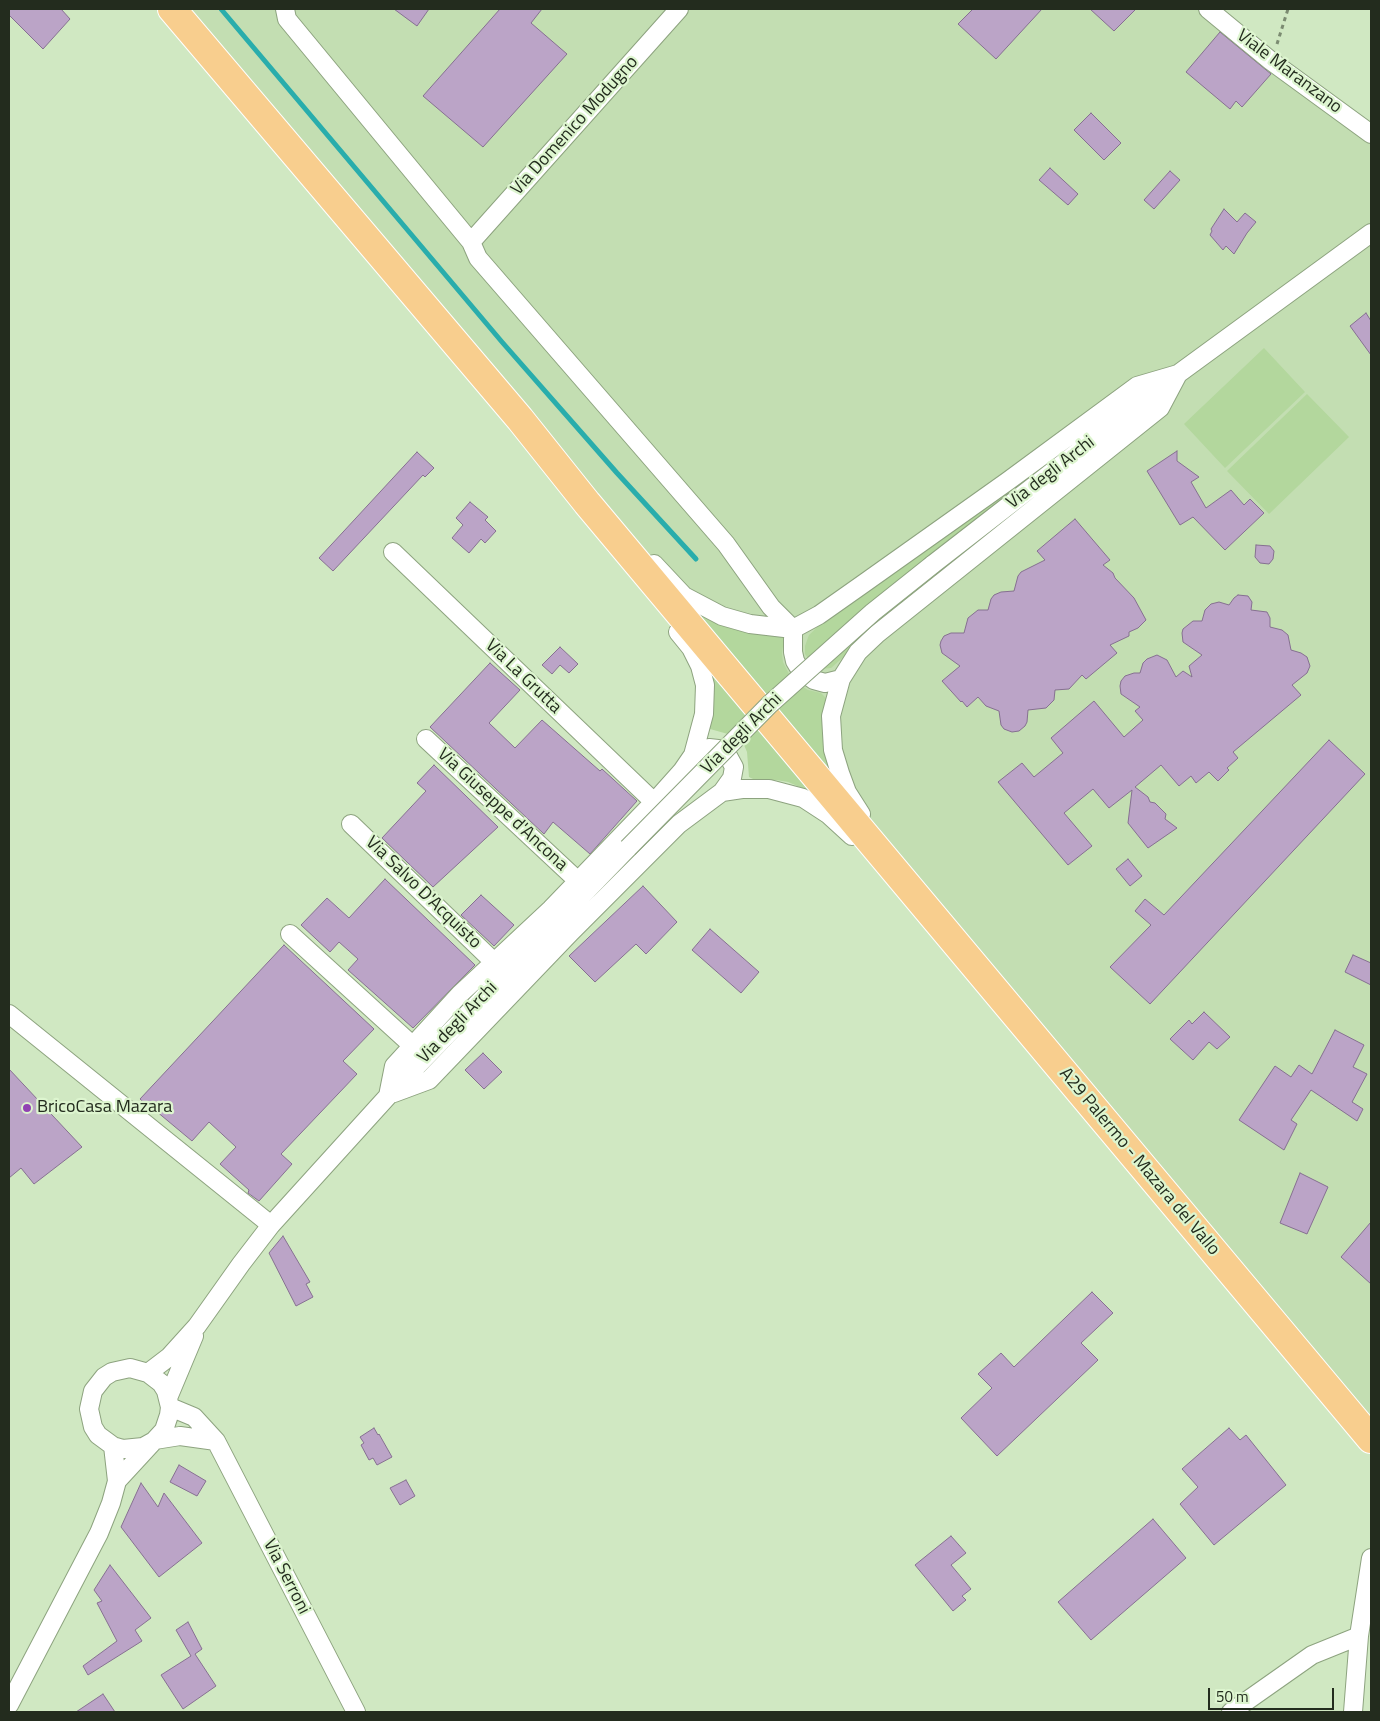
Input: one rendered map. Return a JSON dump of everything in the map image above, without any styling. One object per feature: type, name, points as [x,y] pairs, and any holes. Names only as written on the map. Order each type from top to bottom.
[{"type":"main road","name":"A29 Palermo - Mazara del Vallo","points":[[172,9],[514,411],[587,503],[1371,1439]]},
{"type":"street","points":[[285,9],[287,19],[471,242],[478,258],[726,544],[770,607],[793,628],[792,652],[801,671],[814,680],[825,683],[840,678]]},
{"type":"street","name":"Via Domenico Modugno","points":[[471,242],[679,9]]},
{"type":"street","name":"Viale Maranzano","points":[[1208,9],[1272,61],[1371,134]]},
{"type":"street","name":"Via degli Archi","points":[[148,1373],[169,1357],[198,1326],[271,1225],[388,1096],[770,704],[873,612],[932,565],[1178,374],[1371,233]]},
{"type":"street","points":[[587,503],[642,551],[684,596],[722,616],[750,624],[793,628],[819,615],[1008,481],[1137,386],[1178,374]]},
{"type":"street","points":[[906,885],[847,792],[840,773],[833,750],[831,716],[840,678],[858,652],[877,634],[1160,408],[1178,374]]},
{"type":"street","points":[[388,1096],[394,1066],[460,994],[578,881],[654,802],[682,771],[693,755],[704,714],[705,685],[700,666],[691,648],[624,566],[587,503]]},
{"type":"street","name":"Via La Grutta","points":[[392,552],[654,802]]},
{"type":"street","name":"Via Giuseppe d'Ancona","points":[[426,739],[578,881]]},
{"type":"street","points":[[388,1096],[429,1080],[570,933],[679,824],[722,792],[732,778],[734,767],[728,756],[718,748],[708,748],[693,755]]},
{"type":"street","points":[[722,792],[742,789],[770,789],[803,798],[829,815],[906,885]]},
{"type":"street","name":"Via Salvo D'Acquisto","points":[[351,824],[494,962]]},
{"type":"street","points":[[290,934],[412,1046]]},
{"type":"street","points":[[9,1014],[271,1225]]},
{"type":"street","name":"Via degli Archi","points":[[169,1402],[198,1326]]},
{"type":"street","points":[[117,1482],[154,1441],[164,1430],[167,1423],[169,1402],[161,1383],[148,1373],[130,1368],[112,1372],[98,1383],[92,1391],[88,1409],[93,1427],[98,1435],[113,1446],[133,1449],[143,1447],[154,1441],[180,1436],[216,1441]]},
{"type":"street","name":"Via Serroni","points":[[169,1402],[194,1417],[216,1441],[356,1712]]},
{"type":"street","points":[[9,1705],[99,1533],[117,1482],[113,1446]]},
{"type":"street","points":[[1353,1712],[1359,1636],[1371,1558]]},
{"type":"street","points":[[1231,1712],[1312,1655],[1359,1636]]},
{"type":"path","points":[[1272,61],[1288,9]]},
{"type":"shaded area","points":[[172,9],[1208,9],[1371,134],[1371,1439]]},
{"type":"shaded area","points":[[1264,348],[1305,392],[1225,468],[1184,424]]},
{"type":"shaded area","points":[[1307,394],[1349,437],[1269,514],[1227,471]]},
{"type":"shaded area","points":[[1012,484],[1032,505],[888,618],[831,668],[820,669],[810,661],[805,654],[805,646],[809,635],[830,615]]},
{"type":"shaded area","points":[[697,611],[783,635],[783,662],[789,674],[808,690],[821,693],[827,702],[830,769],[698,615]]},
{"type":"shaded area","points":[[703,658],[814,793],[788,782],[755,780],[749,777],[747,752],[744,745],[735,736],[708,727]]},
{"type":"building","points":[[9,9],[61,9],[70,19],[43,49],[9,15]]},
{"type":"building","points":[[394,9],[429,9],[417,26]]},
{"type":"building","points":[[500,9],[542,9],[531,23],[567,54],[483,147],[423,96]]},
{"type":"building","points":[[973,9],[1042,9],[996,59],[958,24]]},
{"type":"building","points":[[1090,9],[1136,9],[1114,31]]},
{"type":"building","points":[[1220,32],[1271,74],[1242,107],[1236,101],[1230,109],[1186,72]]},
{"type":"building","points":[[1091,113],[1121,143],[1104,160],[1074,130]]},
{"type":"building","points":[[1050,168],[1078,194],[1068,205],[1039,180]]},
{"type":"building","points":[[1170,171],[1180,180],[1154,209],[1144,200]]},
{"type":"building","points":[[1224,209],[1237,222],[1245,213],[1256,222],[1234,254],[1226,246],[1223,250],[1210,235],[1211,229]]},
{"type":"building","points":[[1366,313],[1371,321],[1371,355],[1350,326]]},
{"type":"building","points":[[1177,451],[1177,461],[1199,477],[1191,482],[1206,508],[1231,490],[1244,505],[1250,499],[1264,513],[1225,550],[1193,517],[1180,525],[1147,471]]},
{"type":"building","points":[[417,452],[434,468],[425,477],[423,475],[333,571],[319,558]]},
{"type":"building","points":[[470,502],[488,517],[485,520],[496,531],[485,543],[481,539],[469,553],[452,538],[463,525],[456,518]]},
{"type":"building","points":[[1075,519],[1110,560],[1103,565],[1113,573],[1115,578],[1134,598],[1146,620],[1138,628],[1129,632],[1129,636],[1110,645],[1117,653],[1086,679],[1082,675],[1069,689],[1055,690],[1054,700],[1046,708],[1028,710],[1025,726],[1019,731],[1012,732],[1004,729],[1001,725],[999,711],[986,706],[978,697],[967,707],[942,681],[960,666],[942,653],[941,641],[944,636],[951,633],[964,633],[968,618],[978,610],[988,610],[994,595],[1001,592],[1014,591],[1021,572],[1045,560],[1037,551]]},
{"type":"building","points":[[1256,545],[1270,546],[1274,551],[1273,559],[1269,564],[1260,563],[1255,557]]},
{"type":"building","points":[[1238,595],[1248,596],[1252,602],[1251,610],[1267,612],[1270,618],[1270,627],[1282,630],[1288,635],[1291,650],[1307,657],[1310,666],[1307,673],[1292,685],[1301,695],[1233,752],[1238,758],[1227,768],[1229,770],[1218,781],[1209,772],[1196,783],[1191,776],[1179,786],[1161,765],[1135,787],[1148,797],[1150,802],[1155,803],[1166,814],[1165,819],[1177,828],[1148,848],[1128,823],[1132,790],[1109,808],[1093,789],[1064,813],[1092,846],[1068,865],[998,782],[1022,763],[1034,777],[1063,753],[1051,738],[1094,701],[1124,737],[1143,720],[1135,711],[1140,707],[1121,694],[1121,681],[1125,676],[1140,673],[1143,663],[1157,655],[1167,660],[1176,677],[1183,671],[1192,677],[1189,666],[1202,655],[1183,642],[1183,629],[1193,621],[1202,621],[1205,610],[1211,604],[1219,602],[1229,605]]},
{"type":"building","points":[[560,647],[578,664],[569,673],[560,665],[552,674],[542,665]]},
{"type":"building","points":[[490,663],[520,690],[489,723],[515,748],[542,720],[600,771],[602,769],[637,801],[590,854],[553,822],[544,834],[430,727]]},
{"type":"building","points":[[1329,740],[1365,774],[1150,1004],[1110,967],[1151,925],[1135,911],[1145,899],[1164,915]]},
{"type":"building","points":[[434,765],[498,827],[433,887],[382,838],[426,791],[417,783]]},
{"type":"building","points":[[1128,859],[1142,876],[1130,886],[1116,869]]},
{"type":"building","points":[[385,879],[475,965],[413,1028],[348,970],[358,959],[339,942],[330,952],[301,925],[327,898],[349,918]]},
{"type":"building","points":[[643,886],[677,922],[646,954],[636,944],[595,982],[569,956]]},
{"type":"building","points":[[481,895],[514,925],[494,946],[461,915]]},
{"type":"building","points":[[710,929],[759,972],[741,993],[692,950]]},
{"type":"building","points":[[284,945],[374,1029],[343,1061],[357,1074],[281,1154],[292,1164],[259,1201],[248,1193],[249,1190],[220,1164],[236,1147],[209,1122],[192,1141],[140,1099]]},
{"type":"building","points":[[1353,955],[1371,963],[1371,985],[1345,972]]},
{"type":"building","points":[[1204,1012],[1230,1037],[1217,1049],[1209,1042],[1193,1060],[1170,1039],[1189,1020],[1192,1024]]},
{"type":"building","points":[[1335,1030],[1364,1045],[1353,1067],[1367,1074],[1352,1102],[1363,1109],[1357,1121],[1311,1090],[1291,1120],[1297,1124],[1284,1150],[1239,1120],[1275,1066],[1291,1077],[1299,1065],[1312,1074]]},
{"type":"building","points":[[483,1053],[502,1072],[484,1089],[465,1070]]},
{"type":"building","name":"BricoCasa Mazara","points":[[9,1069],[82,1147],[34,1184],[21,1168],[9,1178]]},
{"type":"building","points":[[1300,1173],[1328,1187],[1307,1234],[1280,1223]]},
{"type":"building","points":[[1371,1222],[1371,1284],[1341,1257]]},
{"type":"building","points":[[283,1236],[310,1282],[306,1284],[313,1297],[296,1306],[269,1253]]},
{"type":"building","points":[[1092,1292],[1113,1313],[1081,1343],[1098,1360],[997,1456],[961,1418],[992,1388],[978,1374],[1001,1353],[1014,1367]]},
{"type":"building","points":[[374,1428],[392,1457],[377,1465],[373,1458],[369,1460],[361,1445],[364,1443],[360,1437]]},
{"type":"building","points":[[1229,1428],[1240,1440],[1246,1435],[1286,1485],[1214,1545],[1180,1504],[1198,1487],[1182,1469]]},
{"type":"building","points":[[179,1465],[206,1481],[197,1496],[170,1482]]},
{"type":"building","points":[[406,1480],[415,1496],[400,1505],[390,1488]]},
{"type":"building","points":[[141,1483],[158,1507],[164,1493],[202,1543],[159,1577],[121,1527]]},
{"type":"building","points":[[1153,1519],[1186,1558],[1091,1640],[1058,1602]]},
{"type":"building","points":[[951,1536],[966,1553],[951,1565],[971,1589],[962,1596],[966,1600],[953,1611],[915,1565]]},
{"type":"building","points":[[110,1565],[151,1618],[135,1630],[142,1641],[88,1675],[83,1666],[117,1641],[97,1603],[102,1601],[94,1590]]},
{"type":"building","points":[[188,1622],[202,1649],[195,1654],[216,1686],[183,1709],[161,1675],[191,1656],[176,1630]]},
{"type":"building","points":[[103,1694],[115,1712],[76,1712]]},
{"type":"waterway","points":[[221,9],[502,342],[617,473],[696,559]]},
{"type":"place","name":"BricoCasa Mazara","points":[[27,1108]]}]
